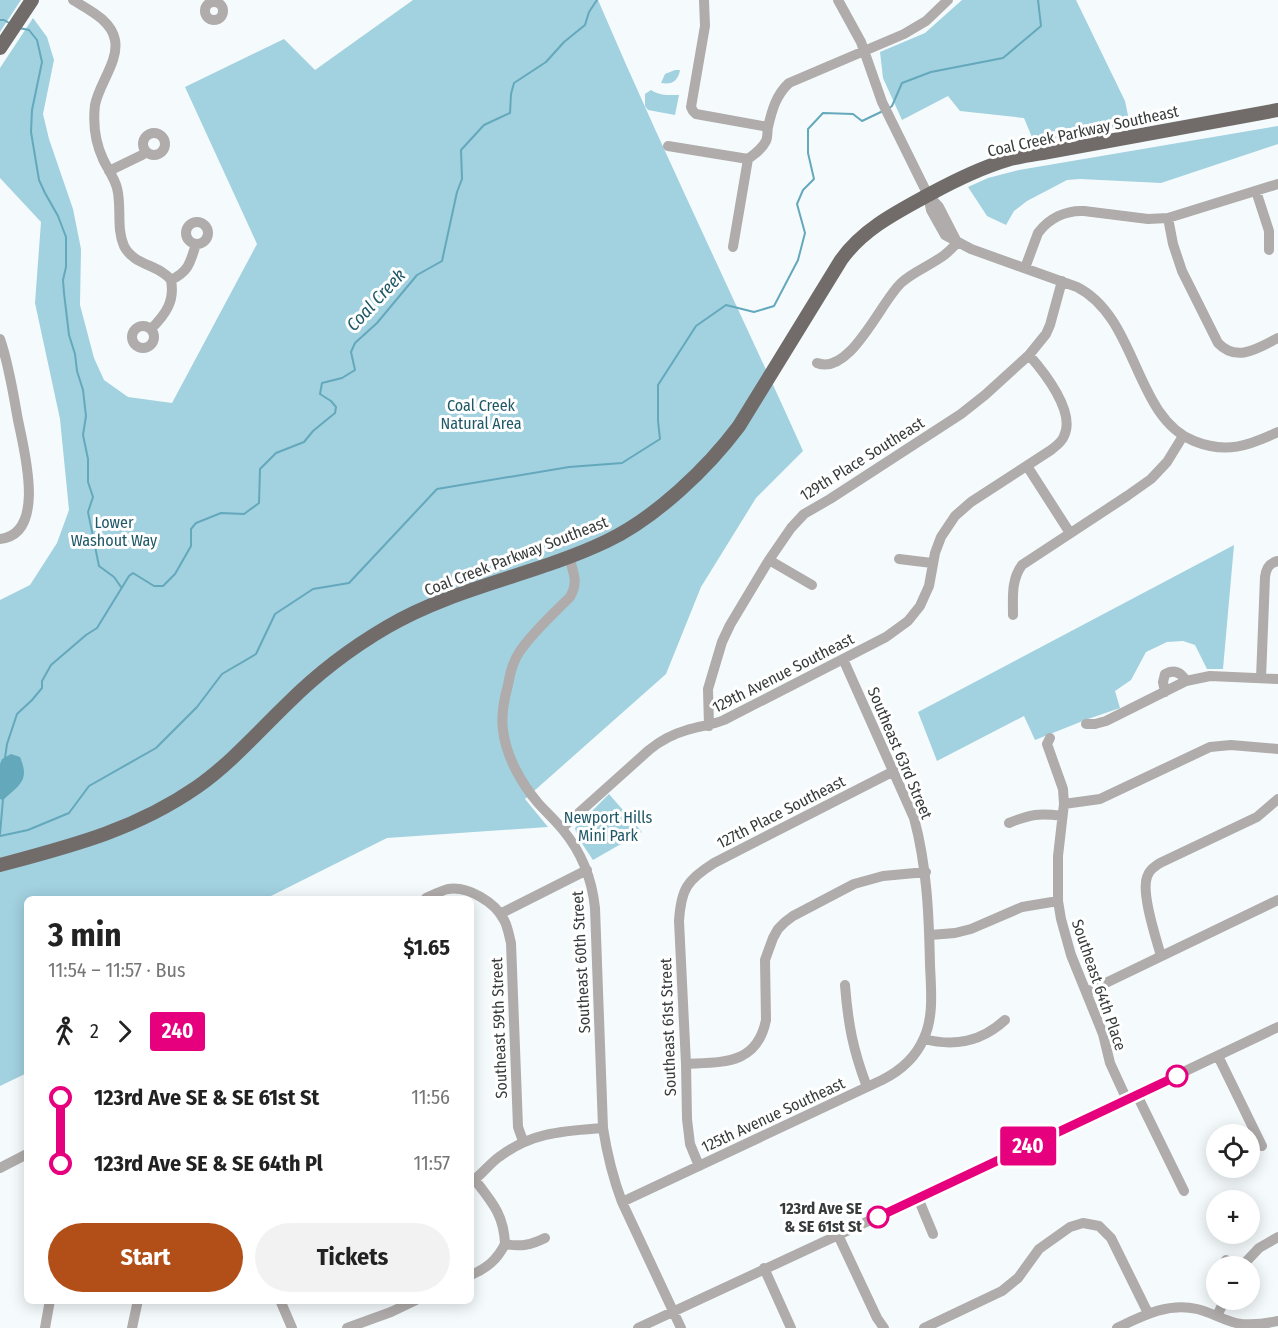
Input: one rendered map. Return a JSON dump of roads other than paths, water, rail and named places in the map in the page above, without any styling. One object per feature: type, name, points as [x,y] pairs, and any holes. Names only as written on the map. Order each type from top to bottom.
[{"type":"main road","points":[[0,48],[32,0]]},
{"type":"main road","name":"Coal Creek Parkway Southeast","points":[[0,865],[94,839],[146,817],[198,786],[245,746],[307,684],[345,654],[390,625],[442,601],[569,557],[607,541],[668,500],[723,448],[848,251],[881,221],[975,172],[1006,160],[1278,110]]},
{"type":"street","points":[[73,0],[106,23],[115,41],[114,57],[98,96],[94,120],[95,136],[98,148],[116,186],[121,236],[128,253],[139,262],[164,273],[171,280],[171,302],[151,329]]},
{"type":"street","points":[[704,0],[705,26],[691,106],[693,111],[696,114],[768,127]]},
{"type":"street","points":[[838,0],[864,50],[882,102],[935,208],[945,235],[971,249],[1062,281],[1087,292],[1098,301],[1112,318],[1155,404],[1170,424],[1183,436],[1206,446],[1228,448],[1251,444],[1278,432]]},
{"type":"street","points":[[733,247],[748,159],[766,141],[775,101],[781,90],[789,83],[904,33],[926,21],[948,0]]},
{"type":"street","points":[[668,146],[748,159]]},
{"type":"street","points":[[109,171],[146,152]]},
{"type":"street","points":[[1025,268],[1038,233],[1056,217],[1066,213],[1084,211],[1148,219],[1168,218],[1278,183]]},
{"type":"street","points":[[1256,191],[1269,231],[1269,250]]},
{"type":"street","points":[[1168,218],[1173,244],[1182,270],[1218,343],[1231,352],[1244,353],[1278,338]]},
{"type":"street","points":[[817,363],[822,365],[835,363],[855,347],[900,284],[918,270],[940,258],[958,242]]},
{"type":"street","points":[[171,280],[187,268],[196,244]]},
{"type":"street","name":"129th Place Southeast","points":[[709,726],[708,689],[722,642],[730,625],[790,528],[804,514],[971,407],[1029,355],[1050,325],[1062,281]]},
{"type":"street","points":[[0,339],[13,390],[28,474],[29,494],[26,516],[21,528],[10,538],[0,539]]},
{"type":"street","name":"129th Avenue Southeast","points":[[562,828],[657,743],[688,730],[724,720],[886,637],[915,614],[926,596],[932,563],[941,537],[955,516],[970,502],[1057,446],[1065,435],[1067,421],[1055,389],[1029,355]]},
{"type":"street","points":[[1013,615],[1013,591],[1016,575],[1022,565],[1151,479],[1167,462],[1183,436]]},
{"type":"street","points":[[1028,466],[1070,533]]},
{"type":"street","name":"Southeast 60th Street","points":[[569,557],[575,580],[570,597],[520,652],[513,664],[503,704],[505,740],[516,771],[534,799],[562,828],[580,854],[594,892],[603,1128],[610,1167],[622,1202],[681,1328]]},
{"type":"street","points":[[899,559],[932,563]]},
{"type":"street","points":[[769,560],[812,585]]},
{"type":"street","points":[[1261,678],[1265,571],[1272,563],[1278,561]]},
{"type":"street","name":"Southeast 63rd Street","points":[[843,659],[894,771],[920,838],[926,872],[930,935],[931,1000],[929,1022],[924,1039]]},
{"type":"street","points":[[1165,692],[1163,682],[1168,672],[1178,672],[1186,681]]},
{"type":"street","points":[[1086,724],[1106,721],[1186,681],[1210,676],[1278,679]]},
{"type":"street","name":"Southeast 64th Place","points":[[1050,738],[1047,744],[1063,789],[1058,856],[1058,901],[1066,940],[1103,1034],[1110,1063],[1132,1097],[1184,1191]]},
{"type":"street","points":[[1009,823],[1030,815],[1046,814],[1100,799],[1210,747],[1231,745],[1278,749]]},
{"type":"street","name":"127th Place Southeast","points":[[687,885],[699,872],[714,863],[894,771]]},
{"type":"street","points":[[1161,956],[1145,888],[1148,875],[1160,863],[1257,817],[1278,799]]},
{"type":"street","points":[[432,896],[448,890],[465,890],[482,898],[500,914],[587,870]]},
{"type":"street","points":[[686,1064],[738,1059],[754,1045],[765,1027],[766,1020],[765,960],[772,938],[778,929],[793,916],[854,884],[883,876],[926,872]]},
{"type":"street","name":"Southeast 61st Street","points":[[687,885],[680,908],[679,921],[688,1132],[699,1166]]},
{"type":"street","points":[[1086,992],[1278,900]]},
{"type":"street","points":[[930,935],[971,929],[1022,908],[1058,901]]},
{"type":"street","name":"Southeast 59th Street","points":[[500,914],[505,921],[511,943],[518,1127],[523,1141]]},
{"type":"street","points":[[844,985],[851,1039],[867,1087]]},
{"type":"street","points":[[924,1039],[944,1043],[973,1040],[988,1034],[1005,1020]]},
{"type":"street","points":[[638,1328],[1278,1027]]},
{"type":"street","name":"125th Avenue Southeast","points":[[622,1202],[894,1074],[916,1052],[924,1039]]},
{"type":"street","points":[[1218,1056],[1262,1146]]},
{"type":"street","points":[[474,1180],[497,1158],[523,1141],[554,1132],[603,1128]]},
{"type":"street","points":[[0,1168],[24,1156]]},
{"type":"street","points":[[474,1182],[499,1214],[505,1233],[505,1244],[493,1262],[474,1274]]},
{"type":"street","points":[[918,1198],[933,1234]]},
{"type":"street","points":[[924,1328],[1002,1291],[1018,1278],[1039,1249],[1070,1227],[1083,1223],[1105,1230],[1111,1238],[1148,1313]]},
{"type":"street","points":[[838,1235],[877,1318],[884,1328]]},
{"type":"street","points":[[1251,1256],[1259,1248],[1278,1237]]},
{"type":"street","points":[[505,1244],[528,1245],[545,1238]]},
{"type":"street","points":[[764,1268],[791,1328]]},
{"type":"street","points":[[45,1328],[49,1304]]},
{"type":"street","points":[[132,1328],[137,1304]]},
{"type":"street","points":[[282,1304],[292,1328]]},
{"type":"street","points":[[347,1328],[407,1304]]},
{"type":"street","points":[[1117,1328],[1148,1313],[1185,1307],[1196,1308],[1234,1323],[1278,1321]]},
{"type":"street","points":[[1217,1316],[1220,1310]]},
{"type":"waterway","name":"Coal Creek","points":[[5,758],[17,714],[42,688],[42,681],[51,665],[97,628],[129,576],[133,573],[154,586],[163,586],[175,574],[191,546],[191,529],[196,523],[221,513],[244,514],[259,503],[260,469],[276,453],[304,442],[313,431],[335,413],[336,407],[320,394],[322,383],[342,378],[355,370],[351,352],[355,343],[377,323],[417,275],[442,261],[462,179],[461,150],[484,125],[510,113],[514,83],[546,62],[564,42],[585,25],[589,12],[597,0]]},
{"type":"waterway","points":[[888,109],[892,106],[902,83],[931,72],[1003,58],[1041,26],[1038,0]]},
{"type":"waterway","points":[[0,20],[11,24]]},
{"type":"waterway","points":[[19,28],[29,30],[37,40],[42,62],[32,110],[31,132],[39,180],[66,237],[64,293],[69,335],[83,390],[86,416],[83,435],[88,459],[88,482],[93,497],[88,512],[99,566],[114,577],[121,587]]},
{"type":"waterway","points":[[0,836],[28,830],[69,813],[89,786],[156,748],[197,707],[222,674],[256,654],[275,614],[313,589],[349,583],[437,489],[569,467],[622,463],[660,439],[658,385],[696,326],[726,305],[754,312],[774,306],[798,260],[805,233],[797,204],[803,190],[814,179],[808,153],[808,129],[823,113],[853,114],[862,121],[883,111]]},
{"type":"waterway","name":"Coal Creek","points":[[0,834],[3,799]]},
{"type":"place","name":"123rd Ave SE & SE 61st St","points":[[878,1217]]},
{"type":"park label","name":"Coal Creek Natural Area","points":[[481,414]]},
{"type":"park label","name":"Lower Washout Way","points":[[114,531]]},
{"type":"park label","name":"Newport Hills Mini Park","points":[[608,826]]}]
